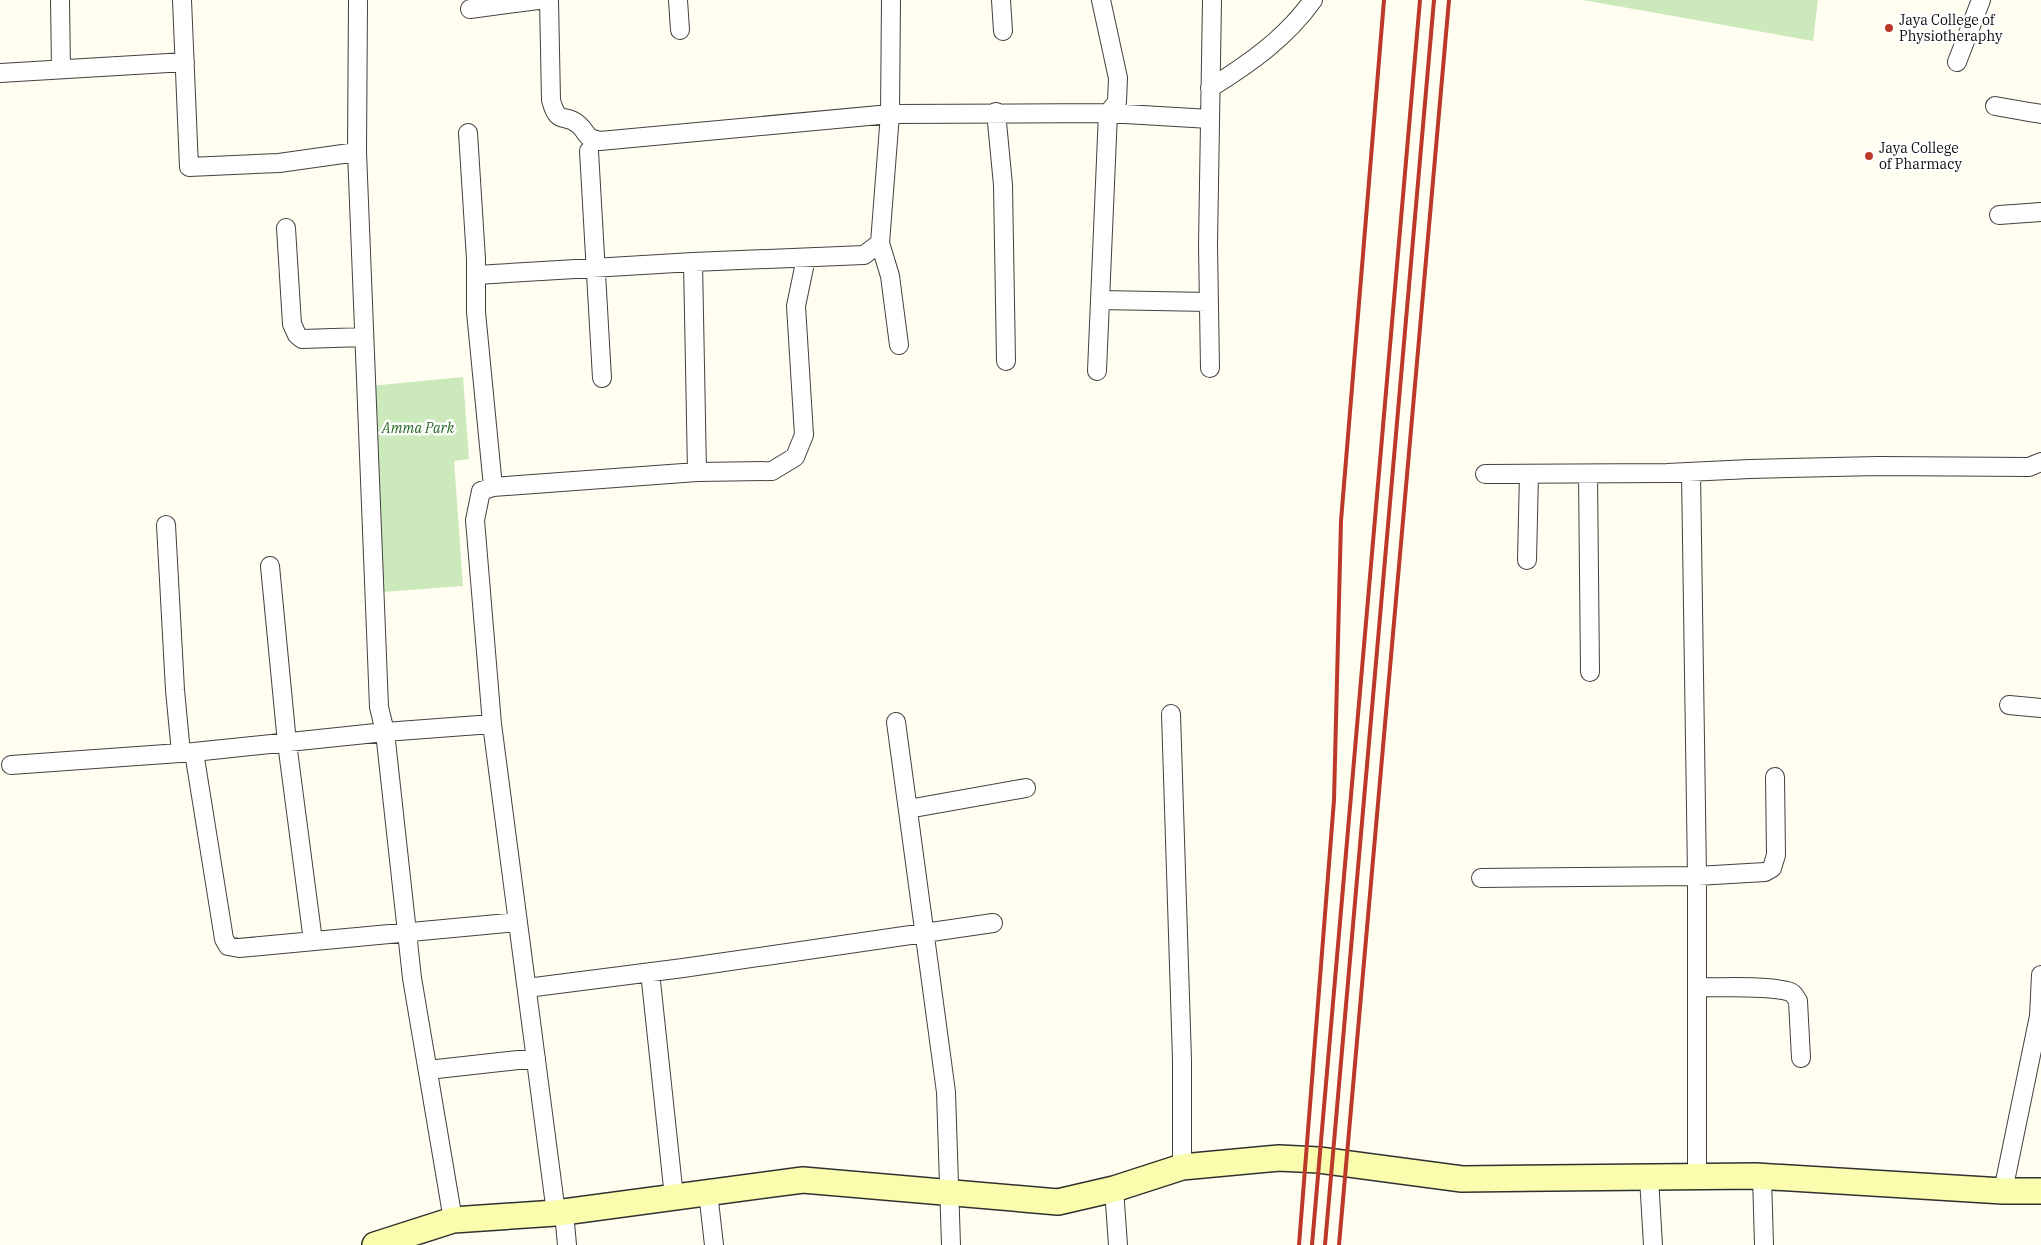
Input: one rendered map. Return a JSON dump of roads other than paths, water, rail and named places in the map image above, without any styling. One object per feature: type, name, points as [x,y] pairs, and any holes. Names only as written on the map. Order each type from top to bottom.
[{"type":"street","points":[[60,0],[62,69]]},
{"type":"street","points":[[182,0],[189,167],[279,162],[357,152]]},
{"type":"street","points":[[358,0],[357,152],[379,707],[385,732],[412,978],[453,1220]]},
{"type":"street","points":[[470,9],[538,0]]},
{"type":"street","points":[[549,0],[551,100],[554,110],[557,116],[579,125],[587,137],[594,140],[600,141],[890,114],[996,112],[1108,113],[1210,120]]},
{"type":"street","points":[[678,0],[680,30]]},
{"type":"street","points":[[891,0],[890,114],[880,243],[890,276],[899,344]]},
{"type":"street","points":[[1001,0],[1003,31]]},
{"type":"street","points":[[1096,371],[1108,113],[1117,102],[1118,78],[1101,0]]},
{"type":"street","points":[[1210,368],[1210,88],[1212,0]]},
{"type":"street","points":[[1210,88],[1250,63],[1300,18],[1313,0]]},
{"type":"street","points":[[1956,62],[1981,0]]},
{"type":"street","points":[[0,73],[185,62]]},
{"type":"street","points":[[1995,106],[2040,110]]},
{"type":"street","points":[[996,112],[1003,185],[1006,361]]},
{"type":"street","points":[[468,133],[476,275],[476,312],[493,487]]},
{"type":"street","points":[[589,151],[602,378]]},
{"type":"street","points":[[1999,215],[2041,212]]},
{"type":"street","points":[[286,228],[292,324],[297,335],[302,339],[364,337]]},
{"type":"street","points":[[476,275],[693,262],[864,255],[880,243]]},
{"type":"street","points":[[567,1245],[560,1212],[536,1058],[492,724],[475,520],[481,491],[493,487],[697,472],[772,471],[795,457],[804,435],[796,306],[806,258]]},
{"type":"street","points":[[693,262],[697,472]]},
{"type":"street","points":[[1100,300],[1209,302]]},
{"type":"street","points":[[1485,474],[1692,472],[1878,466],[2029,467],[2041,462]]},
{"type":"street","points":[[1692,472],[1697,876],[1697,1177]]},
{"type":"street","points":[[1527,560],[1529,474]]},
{"type":"street","points":[[1588,474],[1590,672]]},
{"type":"street","points":[[166,525],[174,690],[224,939],[228,946],[239,948],[313,942],[518,922]]},
{"type":"street","points":[[270,566],[287,743],[313,942]]},
{"type":"street","points":[[2009,706],[2041,708]]},
{"type":"street","points":[[1171,714],[1182,1060],[1182,1167]]},
{"type":"street","points":[[896,722],[946,1092],[951,1245]]},
{"type":"street","points":[[11,764],[188,753],[385,732],[492,724]]},
{"type":"street","points":[[1481,878],[1697,876],[1765,872],[1772,868],[1776,855],[1775,777]]},
{"type":"street","points":[[908,809],[1026,788]]},
{"type":"street","points":[[527,988],[993,923]]},
{"type":"street","points":[[650,972],[674,1197]]},
{"type":"street","points":[[2003,1191],[2038,1016],[2041,976]]},
{"type":"street","points":[[1697,987],[1771,989],[1788,991],[1794,995],[1798,1001],[1801,1058]]},
{"type":"street","points":[[428,1070],[536,1058]]},
{"type":"street","points":[[375,1245],[453,1220],[560,1212],[803,1180],[1058,1202],[1114,1188],[1182,1167],[1280,1158],[1319,1160],[1455,1179],[1762,1176],[2003,1191],[2041,1191]]},
{"type":"street","points":[[1762,1176],[1764,1245]]},
{"type":"street","points":[[1649,1178],[1653,1245]]},
{"type":"street","points":[[1114,1188],[1118,1245]]},
{"type":"street","points":[[708,1192],[714,1245]]},
{"type":"railway","points":[[1299,1245],[1334,800],[1341,521],[1384,0]]},
{"type":"railway","points":[[1312,1245],[1420,0]]},
{"type":"railway","points":[[1325,1245],[1434,0]]},
{"type":"railway","points":[[1339,1245],[1449,0]]},
{"type":"place","name":"Jaya College of Physiotheraphy","points":[[1889,28]]},
{"type":"place","name":"Jaya College of Pharmacy","points":[[1869,156]]},
{"type":"park label","name":"Amma Park","points":[[418,428]]}]
